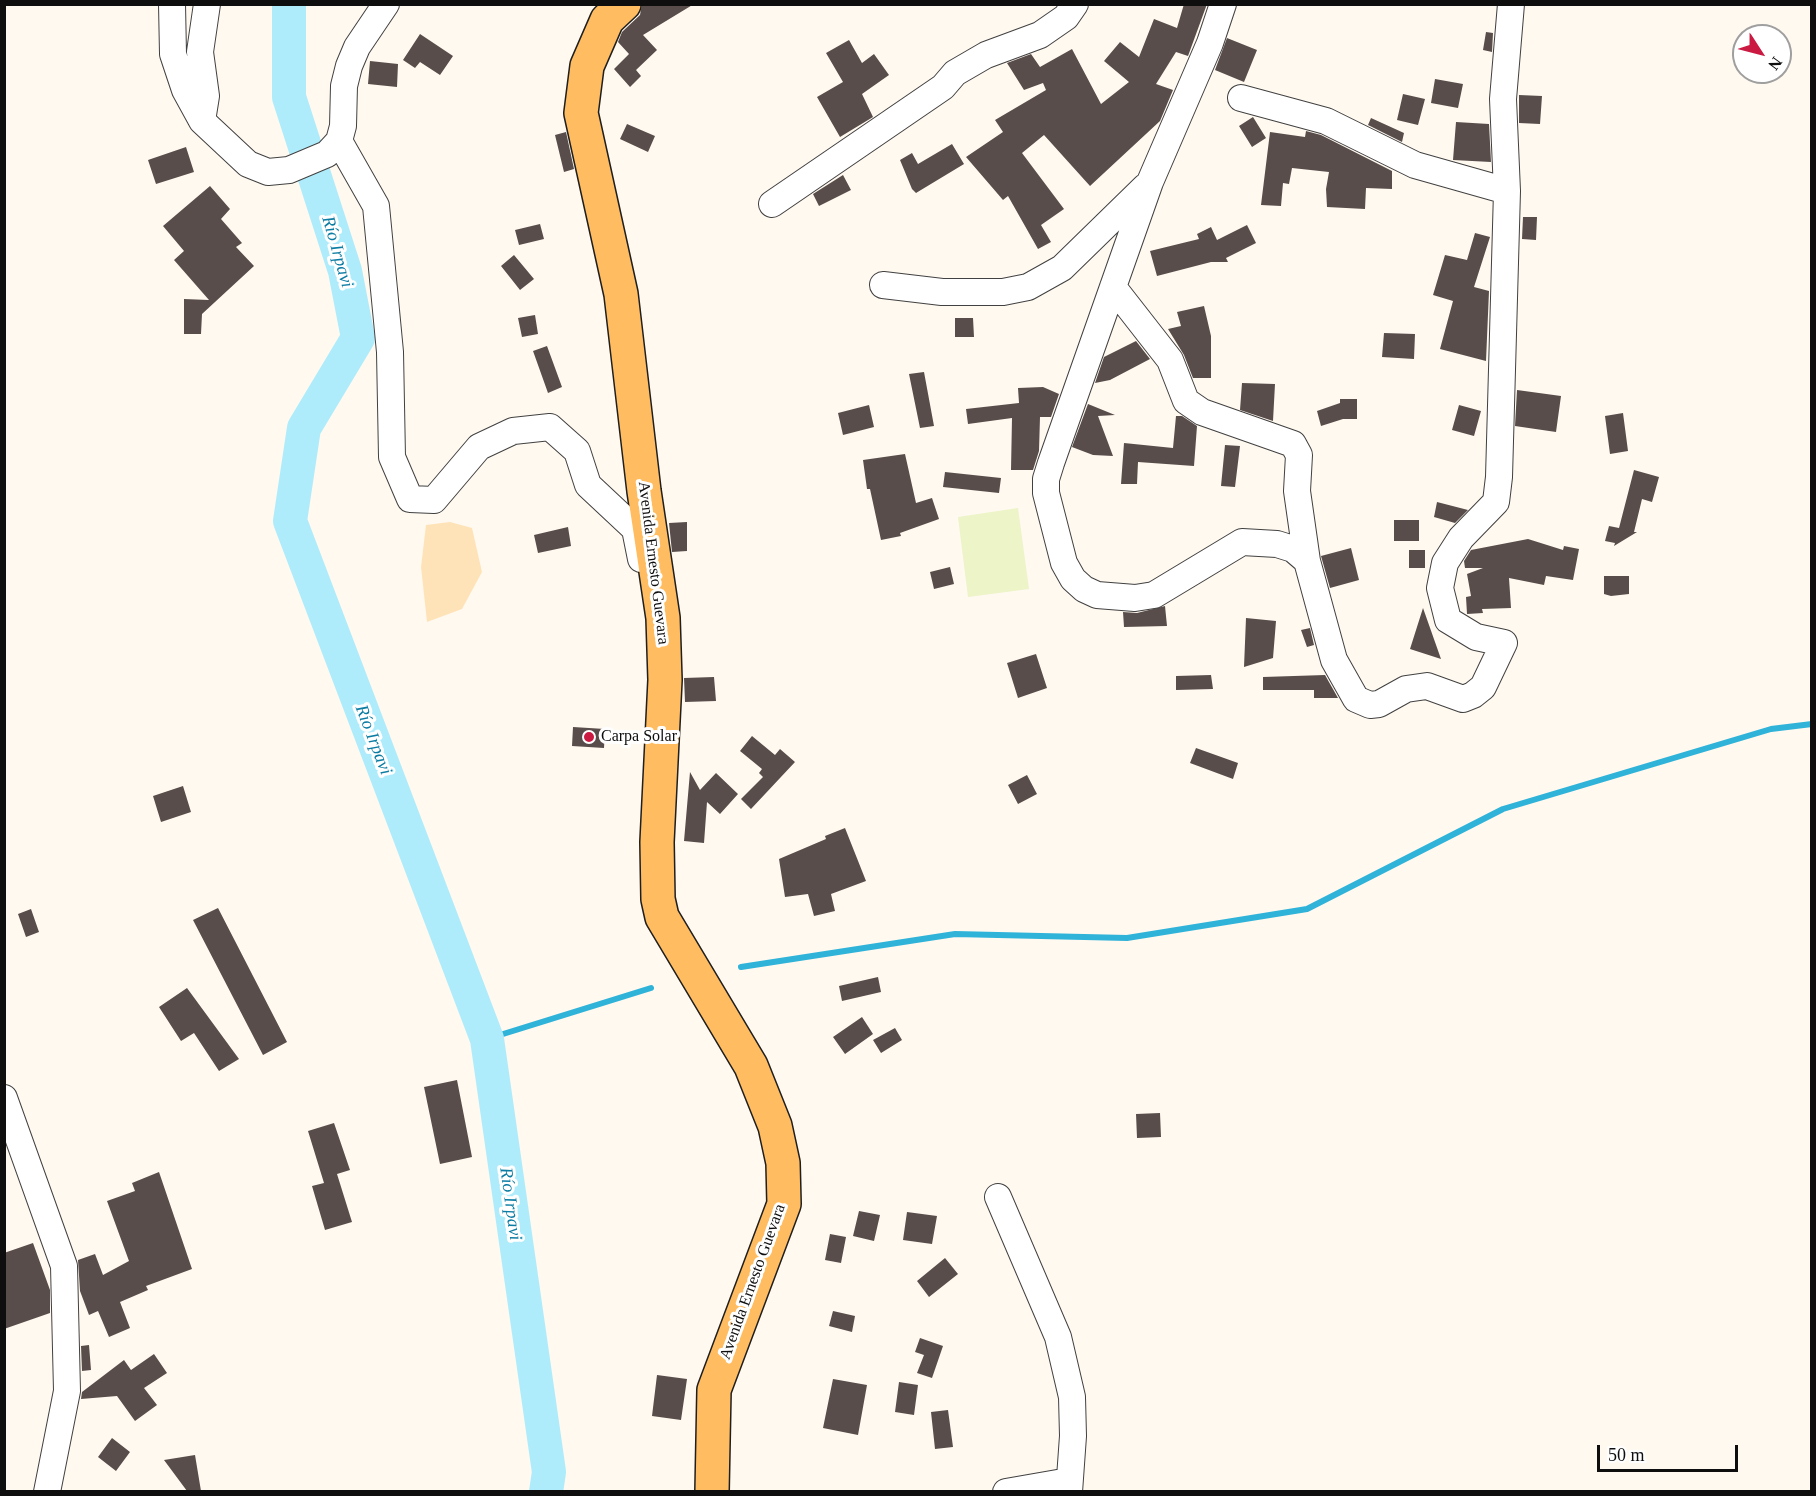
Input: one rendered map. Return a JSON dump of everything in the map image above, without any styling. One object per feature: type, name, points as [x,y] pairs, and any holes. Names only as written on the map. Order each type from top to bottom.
[{"type":"main road","name":"Avenida Ernesto Guevara","points":[[624,4],[607,20],[587,66],[581,113],[621,294],[644,491],[663,618],[664,660],[657,842],[658,899],[662,918],[751,1066],[775,1126],[783,1163],[784,1204],[714,1389],[712,1491]]},
{"type":"street","points":[[172,4],[173,54],[185,90],[202,121],[248,164],[268,172],[289,170],[333,147],[343,126],[344,86],[349,66],[357,47],[386,4]]},
{"type":"street","points":[[202,121],[206,96],[200,52],[207,4]]},
{"type":"street","points":[[772,204],[943,87],[955,73],[986,54],[1040,35],[1066,17],[1075,4]]},
{"type":"street","points":[[1223,4],[1210,43],[1150,182],[1046,479],[1046,493],[1064,563],[1073,579],[1084,589],[1096,595],[1135,598],[1154,595],[1242,542],[1277,544],[1293,549],[1307,561]]},
{"type":"street","points":[[1113,287],[1170,360],[1186,401],[1202,412],[1293,444],[1299,455],[1297,490],[1307,561],[1334,660],[1356,699],[1370,705],[1379,704],[1406,689],[1428,686],[1463,699],[1473,696],[1483,687],[1504,643],[1476,637],[1448,620],[1440,588],[1444,563],[1455,546],[1496,502],[1499,477],[1507,191],[1503,99],[1511,4]]},
{"type":"street","points":[[1241,98],[1326,122],[1415,165],[1507,191]]},
{"type":"street","points":[[333,147],[376,206],[390,352],[392,457],[410,499],[434,500],[479,447],[513,431],[550,427],[576,451],[588,485],[635,529],[652,618],[664,660]]},
{"type":"street","points":[[883,285],[942,292],[1003,292],[1028,287],[1062,268],[1150,182]]},
{"type":"street","points":[[4,1098],[64,1266],[67,1391],[47,1491]]},
{"type":"street","points":[[998,1197],[1058,1337],[1072,1397],[1073,1436],[1069,1486],[1006,1491]]},
{"type":"sand","points":[[450,522],[472,528],[482,572],[462,609],[427,622],[421,567],[426,525]]},
{"type":"green space","points":[[1018,508],[1029,589],[968,597],[958,517]]},
{"type":"building","points":[[642,4],[694,4],[643,35],[657,50],[636,70],[641,76],[630,87],[614,69],[629,54],[618,42],[622,32],[640,15]]},
{"type":"building","points":[[1184,4],[1207,4],[1188,56],[1176,52],[1156,84],[1173,90],[1160,121],[1090,186],[1044,135],[1022,153],[1064,209],[1041,225],[1051,242],[1038,249],[1008,196],[1003,200],[966,157],[1003,132],[995,120],[1046,90],[1043,83],[1024,90],[1007,63],[1031,54],[1040,67],[1072,49],[1101,104],[1129,82],[1104,61],[1120,42],[1139,57],[1154,19],[1177,28]]},
{"type":"building","points":[[1486,32],[1493,33],[1492,52],[1483,50]]},
{"type":"building","points":[[420,34],[453,56],[440,75],[420,62],[415,68],[403,60]]},
{"type":"building","points":[[1227,38],[1257,50],[1244,82],[1215,70]]},
{"type":"building","points":[[849,40],[862,63],[874,54],[889,75],[862,94],[873,117],[840,137],[817,97],[843,82],[826,53]]},
{"type":"building","points":[[370,61],[398,64],[397,87],[368,84]]},
{"type":"building","points":[[1435,79],[1463,84],[1458,108],[1431,103]]},
{"type":"building","points":[[1403,94],[1425,99],[1418,125],[1397,120]]},
{"type":"building","points":[[1519,95],[1542,96],[1540,124],[1519,123]]},
{"type":"building","points":[[1253,117],[1266,138],[1252,147],[1239,126]]},
{"type":"building","points":[[1371,118],[1404,133],[1402,142],[1368,125]]},
{"type":"building","points":[[1456,122],[1489,124],[1491,162],[1453,160]]},
{"type":"building","points":[[627,124],[655,136],[648,152],[620,139]]},
{"type":"building","points":[[1306,131],[1321,135],[1392,171],[1392,189],[1366,188],[1365,209],[1327,207],[1326,189],[1329,172],[1292,168],[1289,184],[1283,183],[1281,206],[1261,205],[1270,132],[1305,137]]},
{"type":"building","points":[[566,132],[574,169],[564,172],[555,135]]},
{"type":"building","points":[[952,144],[964,164],[916,193],[912,189],[900,160],[912,153],[918,164]]},
{"type":"building","points":[[186,147],[194,172],[156,184],[148,160]]},
{"type":"building","points":[[843,175],[851,190],[819,206],[813,194]]},
{"type":"building","points":[[210,186],[230,209],[221,219],[242,243],[236,247],[254,266],[202,314],[201,334],[184,334],[184,299],[209,300],[174,260],[184,251],[163,226]]},
{"type":"building","points":[[1523,217],[1537,217],[1536,240],[1522,239]]},
{"type":"building","points":[[540,224],[544,239],[519,245],[515,230]]},
{"type":"building","points":[[1247,225],[1256,243],[1226,258],[1228,262],[1211,262],[1157,276],[1150,251],[1199,239],[1197,234],[1211,227],[1217,240]]},
{"type":"building","points":[[1475,233],[1490,237],[1474,287],[1489,291],[1486,361],[1440,349],[1453,301],[1433,295],[1445,255],[1467,260]]},
{"type":"building","points":[[514,255],[534,279],[520,290],[501,266]]},
{"type":"building","points":[[1204,306],[1211,336],[1211,378],[1193,378],[1184,355],[1168,329],[1181,326],[1177,312]]},
{"type":"building","points":[[535,315],[538,334],[522,337],[518,318]]},
{"type":"building","points":[[955,318],[973,318],[974,337],[955,337]]},
{"type":"building","points":[[1384,333],[1415,334],[1414,359],[1382,357]]},
{"type":"building","points":[[1136,341],[1150,359],[1110,380],[1095,383],[1104,357]]},
{"type":"building","points":[[547,346],[562,387],[548,393],[533,351]]},
{"type":"building","points":[[924,372],[934,426],[920,428],[909,374]]},
{"type":"building","points":[[1242,383],[1275,384],[1273,421],[1240,410]]},
{"type":"building","points":[[1043,387],[1059,394],[1051,417],[1040,417],[1039,451],[1033,470],[1011,470],[1012,418],[968,424],[966,409],[1019,403],[1018,388]]},
{"type":"building","points":[[1517,390],[1561,396],[1556,432],[1515,426]]},
{"type":"building","points":[[1340,399],[1357,399],[1357,419],[1343,419],[1321,426],[1317,411],[1340,403]]},
{"type":"building","points":[[1088,404],[1115,415],[1098,416],[1113,456],[1093,455],[1072,447]]},
{"type":"building","points":[[869,405],[874,427],[843,435],[838,413]]},
{"type":"building","points":[[1459,405],[1481,411],[1474,436],[1452,430]]},
{"type":"building","points":[[1623,413],[1628,451],[1610,454],[1605,416]]},
{"type":"building","points":[[1176,416],[1182,416],[1197,426],[1194,466],[1138,462],[1137,484],[1121,484],[1124,443],[1173,448]]},
{"type":"building","points":[[1225,445],[1240,446],[1235,487],[1221,486]]},
{"type":"building","points":[[905,454],[916,503],[932,498],[939,519],[900,533],[901,536],[881,540],[870,489],[867,489],[863,460]]},
{"type":"building","points":[[1634,470],[1659,477],[1652,502],[1642,499],[1634,532],[1637,532],[1614,546],[1615,543],[1605,541],[1609,526],[1619,528]]},
{"type":"building","points":[[945,472],[1001,478],[999,493],[943,487]]},
{"type":"building","points":[[1437,502],[1468,510],[1455,523],[1434,517]]},
{"type":"building","points":[[1394,520],[1419,520],[1419,541],[1394,541]]},
{"type":"building","points":[[687,522],[687,551],[672,552],[669,523]]},
{"type":"building","points":[[568,527],[571,546],[538,553],[534,535]]},
{"type":"building","points":[[1528,539],[1563,550],[1564,546],[1579,549],[1573,580],[1546,576],[1544,585],[1509,578],[1511,608],[1482,609],[1483,613],[1467,614],[1466,597],[1471,596],[1467,574],[1483,568],[1465,568],[1464,561],[1471,550]]},
{"type":"building","points":[[1351,548],[1359,580],[1330,588],[1321,556]]},
{"type":"building","points":[[1409,550],[1425,550],[1425,568],[1409,568]]},
{"type":"building","points":[[950,567],[954,584],[934,589],[930,572]]},
{"type":"building","points":[[1604,576],[1629,576],[1629,594],[1611,596],[1604,594]]},
{"type":"building","points":[[1165,606],[1167,626],[1124,627],[1123,612],[1137,613]]},
{"type":"building","points":[[1423,608],[1441,659],[1410,649]]},
{"type":"building","points":[[1246,618],[1276,621],[1273,658],[1244,667]]},
{"type":"building","points":[[1310,628],[1314,645],[1307,647],[1301,630]]},
{"type":"building","points":[[1036,654],[1047,688],[1018,698],[1007,663]]},
{"type":"building","points":[[1211,675],[1213,689],[1176,690],[1176,676]]},
{"type":"building","points":[[1325,675],[1338,698],[1314,698],[1314,690],[1263,690],[1263,677]]},
{"type":"building","points":[[714,677],[716,701],[685,702],[684,678]]},
{"type":"building","name":"Carpa Solar","points":[[573,727],[605,729],[604,748],[572,746]]},
{"type":"building","points":[[752,736],[775,755],[780,749],[795,762],[751,809],[741,799],[763,777],[759,773],[762,769],[740,751]]},
{"type":"building","points":[[1196,748],[1238,763],[1233,779],[1190,763]]},
{"type":"building","points":[[690,772],[700,790],[716,773],[738,794],[720,814],[707,802],[704,843],[684,841]]},
{"type":"building","points":[[1027,775],[1037,794],[1018,804],[1008,785]]},
{"type":"building","points":[[183,786],[191,812],[161,822],[153,796]]},
{"type":"building","points":[[845,828],[866,881],[831,894],[835,911],[814,916],[808,894],[785,897],[779,859],[826,839],[825,836]]},
{"type":"building","points":[[218,908],[287,1042],[263,1055],[193,920]]},
{"type":"building","points":[[31,909],[39,932],[26,937],[18,914]]},
{"type":"building","points":[[878,977],[881,992],[842,1001],[839,986]]},
{"type":"building","points":[[187,988],[239,1059],[219,1071],[194,1033],[181,1041],[159,1007]]},
{"type":"building","points":[[862,1017],[873,1034],[845,1054],[833,1037]]},
{"type":"building","points":[[895,1028],[902,1040],[881,1053],[873,1040]]},
{"type":"building","points":[[457,1080],[472,1157],[440,1164],[424,1087]]},
{"type":"building","points":[[1160,1113],[1161,1137],[1137,1138],[1136,1114]]},
{"type":"building","points":[[334,1123],[350,1170],[337,1174],[352,1222],[325,1230],[312,1186],[324,1183],[308,1131]]},
{"type":"building","points":[[159,1172],[192,1269],[146,1286],[148,1290],[120,1302],[130,1328],[109,1337],[98,1311],[89,1315],[80,1291],[78,1260],[95,1254],[103,1275],[129,1261],[107,1201],[135,1191],[132,1183]]},
{"type":"building","points":[[859,1211],[880,1215],[874,1241],[853,1236]]},
{"type":"building","points":[[907,1212],[937,1216],[932,1244],[903,1240]]},
{"type":"building","points":[[830,1234],[846,1237],[841,1263],[825,1260]]},
{"type":"building","points":[[33,1243],[50,1290],[50,1313],[4,1329],[4,1253]]},
{"type":"building","points":[[945,1258],[958,1274],[929,1297],[917,1281]]},
{"type":"building","points":[[833,1311],[855,1316],[852,1332],[829,1326]]},
{"type":"building","points":[[920,1338],[943,1346],[932,1378],[917,1373],[924,1355],[915,1352]]},
{"type":"building","points":[[89,1345],[91,1370],[82,1371],[81,1346]]},
{"type":"building","points":[[154,1354],[167,1373],[144,1388],[157,1405],[135,1421],[117,1396],[81,1399],[82,1392],[124,1360],[131,1370]]},
{"type":"building","points":[[657,1375],[687,1379],[681,1420],[652,1416]]},
{"type":"building","points":[[833,1379],[867,1385],[858,1435],[823,1428]]},
{"type":"building","points":[[899,1382],[918,1385],[914,1415],[895,1412]]},
{"type":"building","points":[[948,1410],[953,1447],[935,1449],[931,1412]]},
{"type":"building","points":[[112,1438],[130,1452],[116,1471],[98,1457]]},
{"type":"building","points":[[195,1455],[201,1491],[187,1491],[164,1460]]},
{"type":"waterway","name":"Río Irpavi","points":[[289,4],[289,97],[345,271],[358,338],[304,428],[290,521],[487,1039],[549,1472],[546,1492]]},
{"type":"waterway","points":[[741,967],[955,934],[1127,938],[1307,909],[1503,809],[1771,729],[1812,724]]},
{"type":"waterway","points":[[487,1039],[651,988]]},
{"type":"place","name":"Carpa Solar","points":[[589,737]]}]
